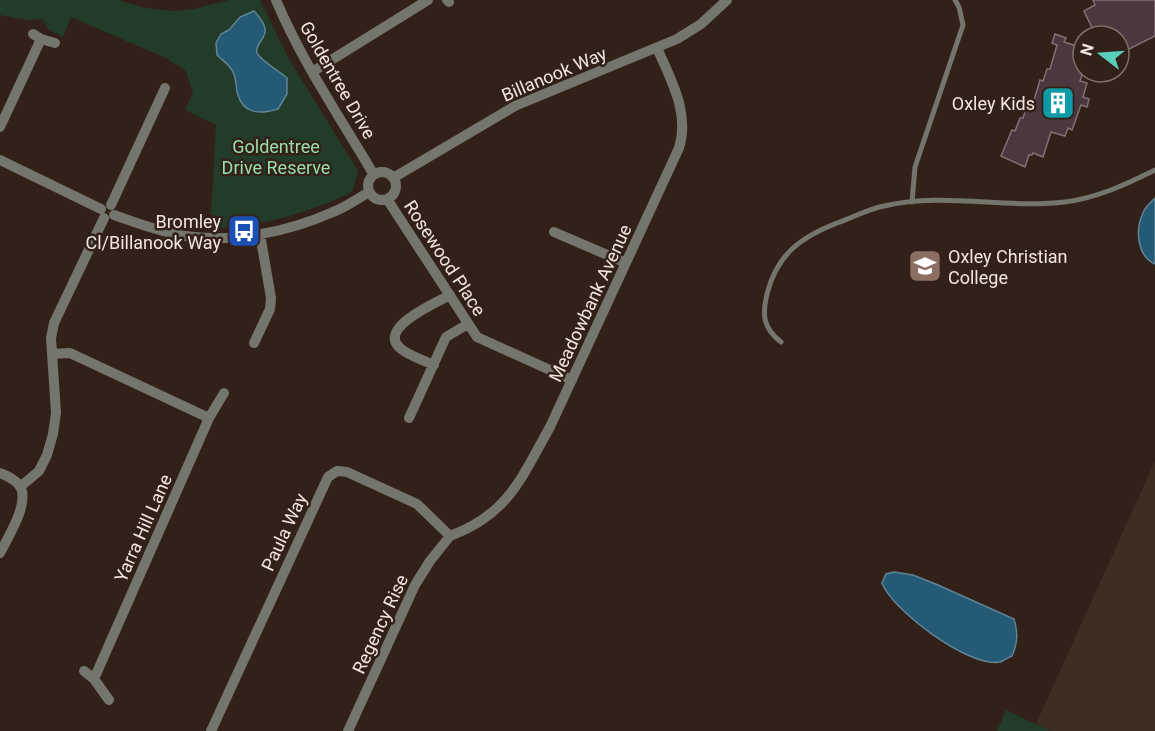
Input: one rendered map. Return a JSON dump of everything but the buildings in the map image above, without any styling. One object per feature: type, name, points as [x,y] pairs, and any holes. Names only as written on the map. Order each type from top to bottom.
[{"type":"street","name":"Goldentree Drive","points":[[276,0],[292,37],[374,175]]},
{"type":"street","points":[[312,72],[428,0]]},
{"type":"street","name":"Billanook Way","points":[[393,178],[515,106],[677,39],[701,24],[727,0]]},
{"type":"street","points":[[0,127],[37,37],[55,43]]},
{"type":"street","name":"Meadowbank Avenue","points":[[450,536],[489,517],[507,500],[550,427],[679,148],[683,135],[680,104],[657,48]]},
{"type":"street","points":[[20,487],[39,471],[47,455],[53,434],[56,401],[51,338],[54,323],[165,88]]},
{"type":"street","points":[[0,160],[108,212],[185,236],[209,238],[261,234],[335,212],[369,192]]},
{"type":"street","points":[[386,173],[393,178],[395,190],[387,199],[375,198],[369,192],[369,181],[374,175],[386,173]]},
{"type":"street","name":"Rosewood Place","points":[[387,199],[477,336],[572,380]]},
{"type":"street","points":[[554,232],[626,263]]},
{"type":"street","points":[[254,343],[270,309],[271,298],[261,234]]},
{"type":"street","points":[[434,365],[401,350],[394,336],[396,329],[404,322],[450,295]]},
{"type":"street","points":[[409,418],[446,337],[468,324]]},
{"type":"street","points":[[52,354],[70,353],[209,418]]},
{"type":"street","name":"Yarra Hill Lane","points":[[94,679],[209,418],[224,393]]},
{"type":"street","name":"Paula Way","points":[[211,731],[328,477],[338,471],[347,472],[417,504],[450,536]]},
{"type":"street","points":[[0,473],[14,480],[23,496],[22,506],[0,553]]},
{"type":"street","name":"Regency Rise","points":[[348,731],[415,585],[450,536]]},
{"type":"street","points":[[84,671],[94,679],[109,700]]},
{"type":"lane","points":[[912,202],[915,168],[963,25],[955,0]]},
{"type":"lane","points":[[781,342],[771,334],[765,321],[765,304],[770,286],[788,251],[819,231],[884,206],[912,202],[964,200],[1044,204],[1069,202],[1094,196],[1155,170]]},
{"type":"shaded area","points":[[1155,461],[1155,731],[1050,731],[1036,724]]},
{"type":"green space","name":"Goldentree Drive Reserve","points":[[0,0],[117,0],[145,8],[174,11],[194,9],[229,0],[260,0],[290,61],[358,171],[352,192],[286,217],[217,228],[218,216],[211,215],[216,125],[185,110],[193,93],[186,71],[166,58],[71,17],[63,37],[49,30],[43,19],[27,20],[0,15]]},
{"type":"green space","points":[[1006,710],[1050,731],[997,731]]},
{"type":"water","points":[[254,11],[265,27],[257,53],[287,78],[287,94],[278,109],[266,112],[249,110],[241,102],[232,69],[217,55],[216,43],[221,34],[229,30],[240,17]]},
{"type":"water","points":[[1155,198],[1155,264],[1144,255],[1141,249],[1139,227],[1144,211]]},
{"type":"water","points":[[894,572],[913,575],[1014,619],[1017,638],[1012,656],[1000,662],[986,661],[970,656],[933,635],[900,608],[882,583],[886,574]]},
{"type":"place","name":"Oxley Kids","points":[[1058,103]]},
{"type":"place","name":"Bromley Cl/Billanook Way","points":[[244,231]]},
{"type":"place","name":"Oxley Christian College","points":[[925,266]]}]
